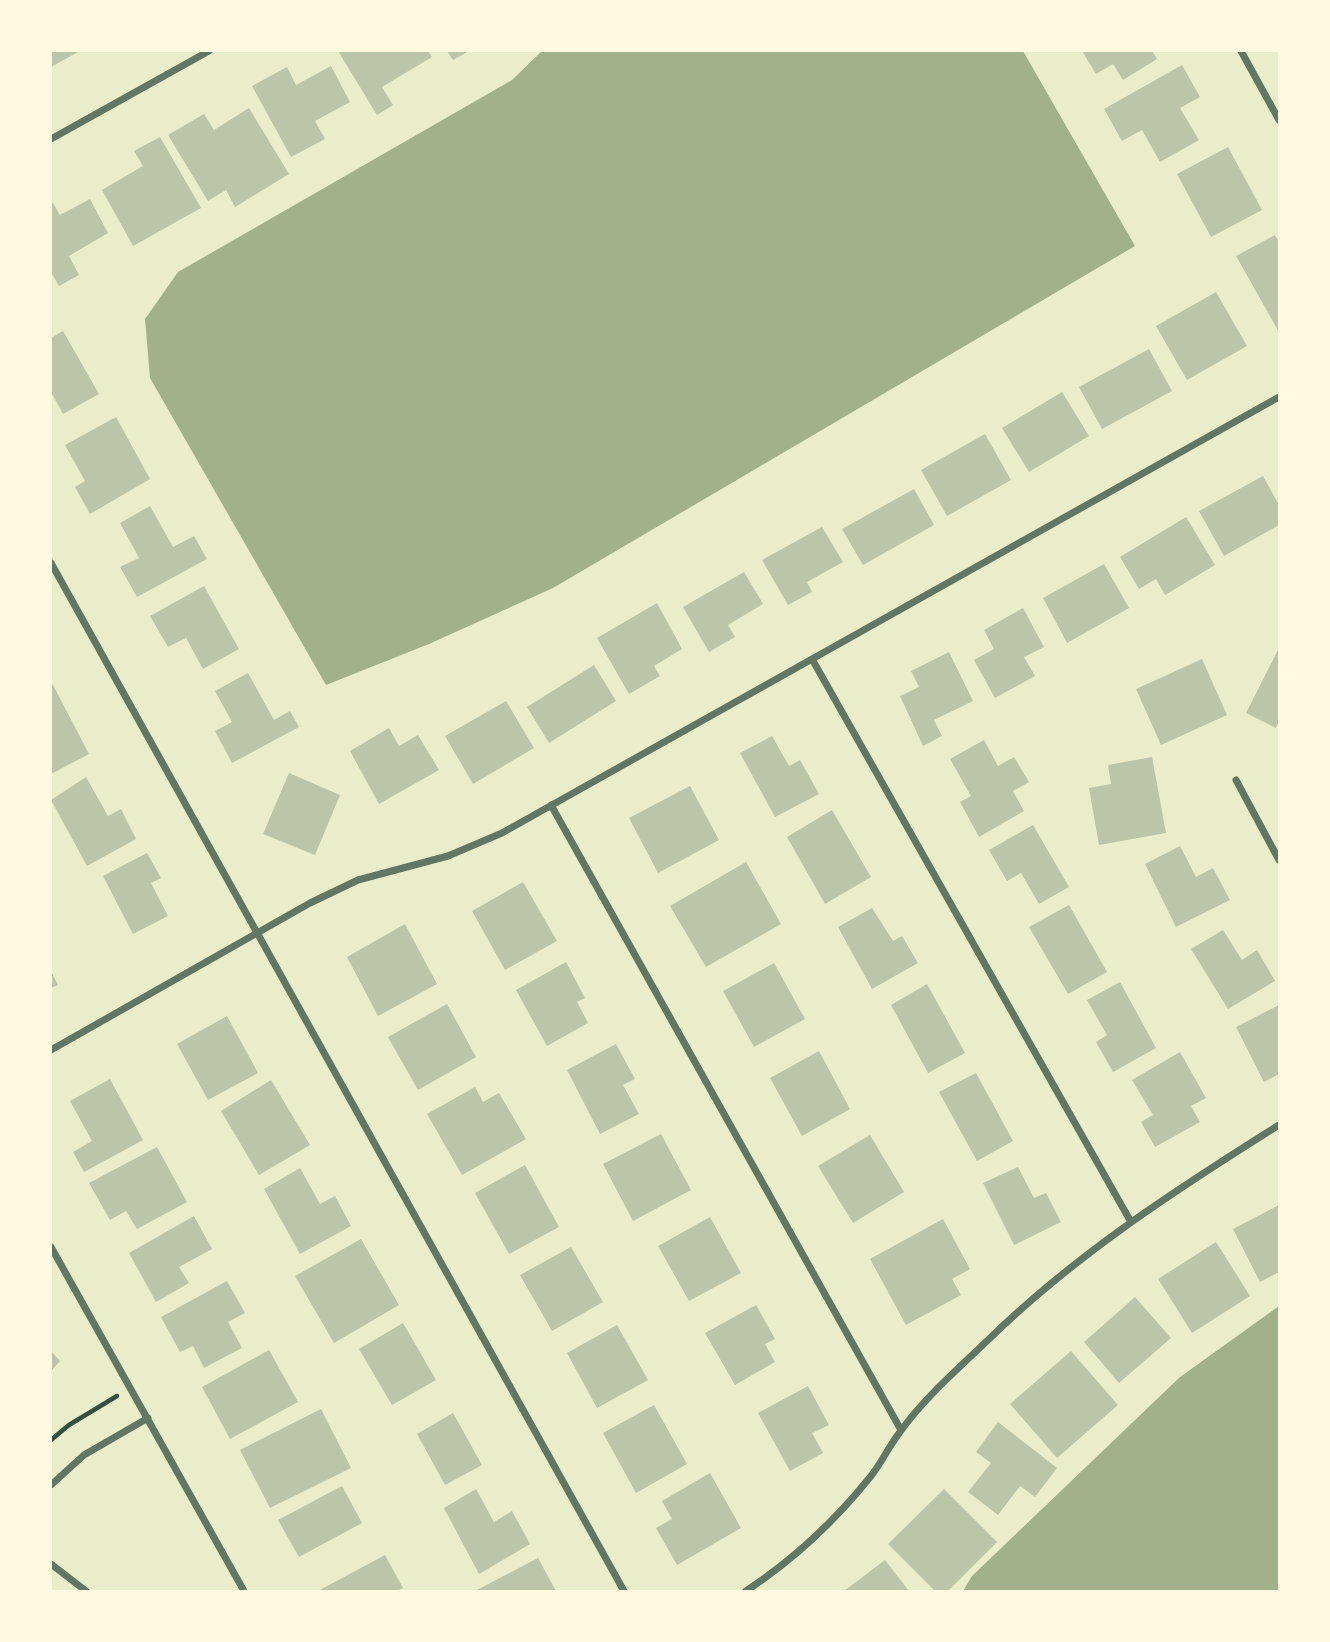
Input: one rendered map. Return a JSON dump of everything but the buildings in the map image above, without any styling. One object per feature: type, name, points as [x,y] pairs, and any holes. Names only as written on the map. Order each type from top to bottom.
[{"type":"street","points":[[51,139],[209,51]]},
{"type":"street","points":[[1241,51],[1279,120]]},
{"type":"street","points":[[51,1050],[256,936],[310,902],[358,880],[449,856],[502,833],[1279,397]]},
{"type":"street","points":[[51,563],[256,936],[624,1591]]},
{"type":"street","points":[[812,659],[1131,1222]]},
{"type":"street","points":[[1236,780],[1279,860]]},
{"type":"street","points":[[551,805],[901,1430]]},
{"type":"street","points":[[746,1591],[774,1573],[816,1536],[872,1475],[901,1430],[990,1338],[1064,1272],[1131,1222],[1279,1125]]},
{"type":"street","points":[[51,1247],[244,1591]]},
{"type":"street","points":[[51,1485],[84,1455],[148,1418]]},
{"type":"street","points":[[51,1564],[86,1591]]},
{"type":"path","points":[[51,1440],[117,1395]]},
{"type":"shaded area","points":[[542,51],[1023,51],[1135,246],[553,588],[429,644],[326,685],[150,378],[145,319],[178,272],[512,80]]},
{"type":"shaded area","points":[[1279,1306],[1279,1591],[963,1591],[972,1576],[1180,1377]]}]
